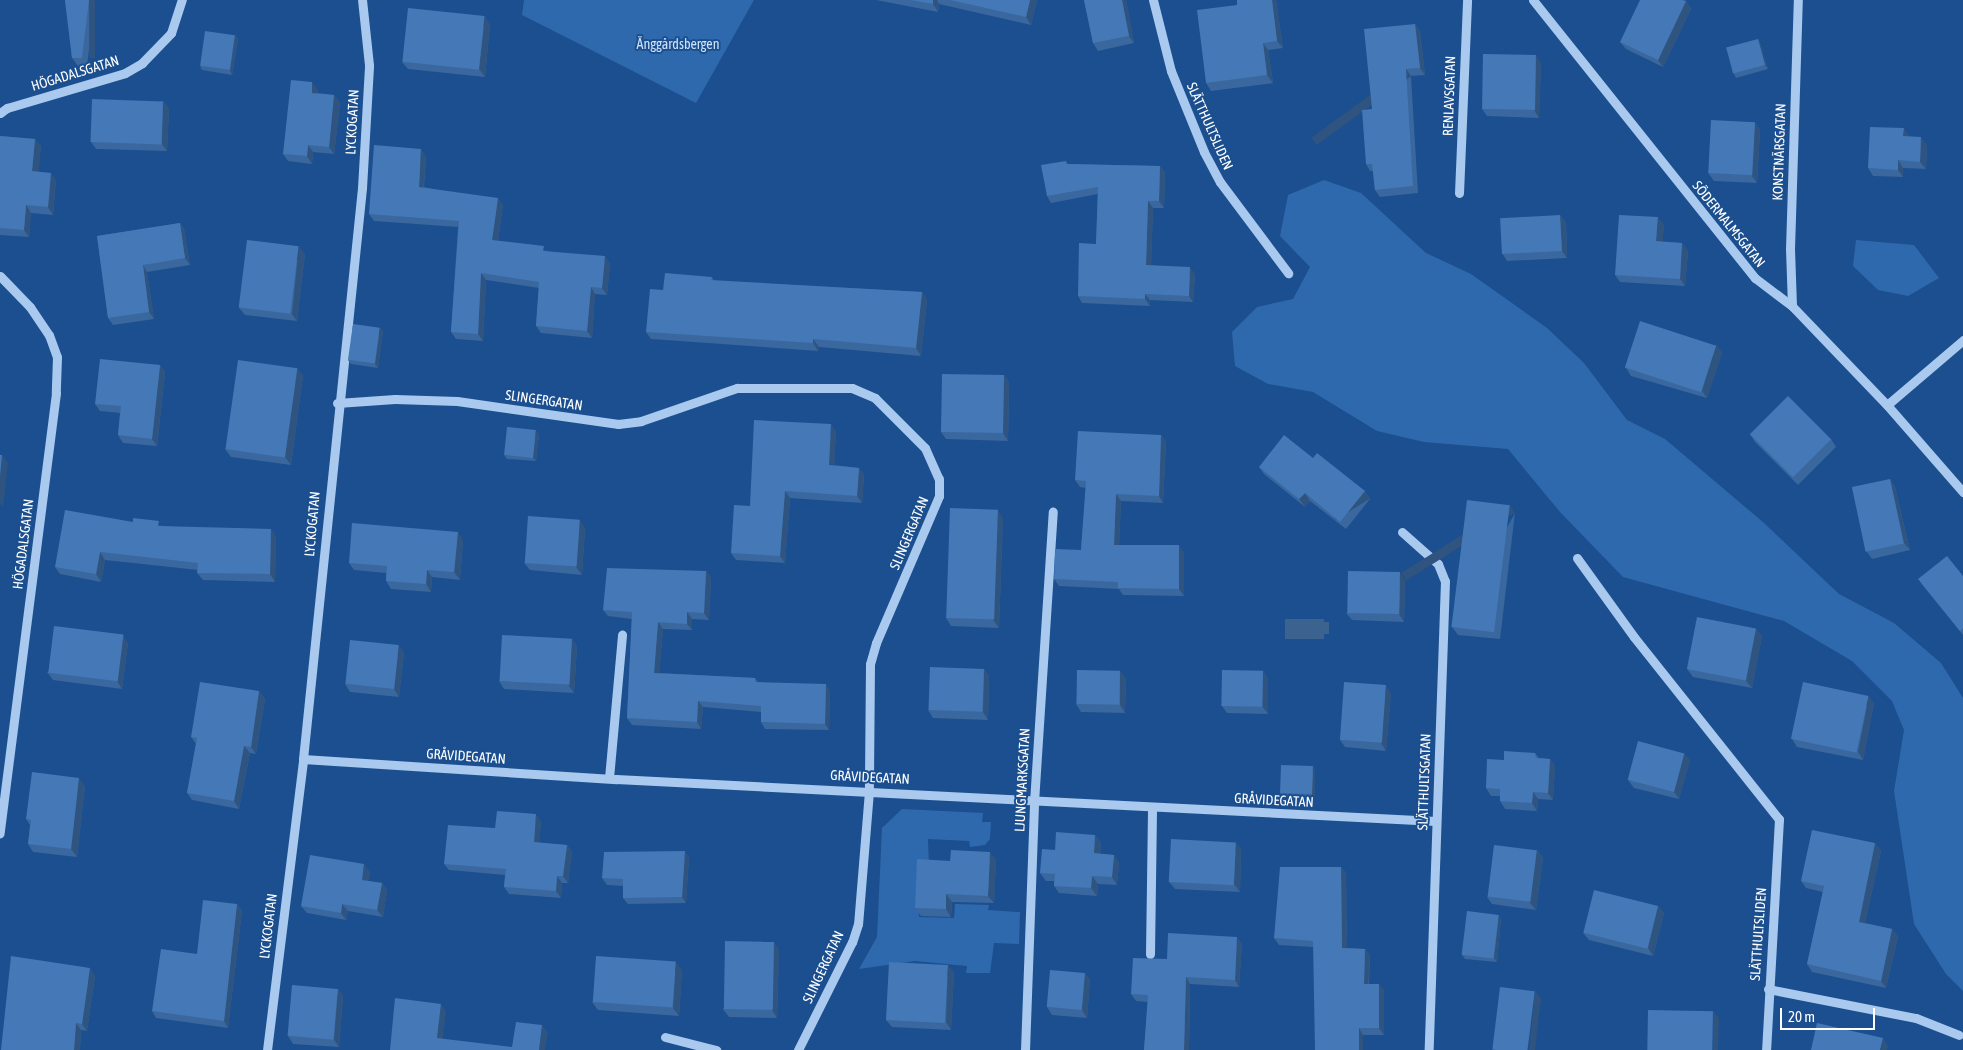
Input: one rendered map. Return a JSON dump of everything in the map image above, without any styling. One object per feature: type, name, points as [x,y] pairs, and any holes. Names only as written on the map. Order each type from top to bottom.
[{"type":"street","name":"HÖGADALSGATAN","points":[[0,113],[7,108],[125,73],[142,63],[171,33],[182,0]]},
{"type":"street","name":"LYCKOGATAN","points":[[267,1050],[303,759],[367,114],[369,65],[362,0]]},
{"type":"street","name":"SLÄTTHULTSLIDEN","points":[[1153,0],[1171,71],[1204,152],[1220,182],[1288,272]]},
{"type":"street","name":"RENLAVSGATAN","points":[[1459,193],[1467,0]]},
{"type":"street","name":"SÖDERMALMSGATAN","points":[[1533,0],[1755,278],[1792,306],[1887,405],[1963,492]]},
{"type":"street","name":"KONSTNÄRSGATAN","points":[[1792,306],[1790,249],[1798,0]]},
{"type":"street","name":"HÖGADALSGATAN","points":[[0,276],[30,308],[50,336],[57,357],[56,393],[0,834]]},
{"type":"street","points":[[1887,405],[1922,372],[1955,350],[1963,340]]},
{"type":"street","name":"SLINGERGATAN","points":[[337,403],[395,399],[457,401],[618,424],[641,421],[737,388],[753,386],[852,388],[875,398],[926,448],[939,479],[939,496],[876,643],[870,664],[869,791],[858,924],[848,950],[798,1050]]},
{"type":"street","name":"LJUNGMARKSGATAN","points":[[1026,1050],[1034,802],[1053,512]]},
{"type":"street","name":"SLÄTTHULTSGATAN","points":[[1402,532],[1438,564],[1445,581],[1428,1050]]},
{"type":"street","name":"SLÄTTHULTSLIDEN","points":[[1577,558],[1634,637],[1779,819],[1766,1050]]},
{"type":"street","points":[[609,778],[622,635]]},
{"type":"street","name":"GRÅVIDEGATAN","points":[[303,759],[1034,802],[1436,821]]},
{"type":"street","points":[[1150,954],[1152,808]]},
{"type":"street","points":[[1768,989],[1916,1018],[1958,1034]]},
{"type":"street","points":[[666,1037],[716,1050]]},
{"type":"green space","name":"Änggårdsbergen","points":[[524,0],[754,0],[696,103],[522,15]]},
{"type":"green space","points":[[1324,180],[1361,193],[1426,253],[1471,274],[1547,328],[1584,363],[1627,420],[1665,439],[1764,523],[1839,594],[1894,623],[1941,663],[1963,698],[1963,991],[1946,974],[1914,924],[1894,791],[1904,730],[1892,701],[1852,661],[1784,621],[1623,577],[1560,512],[1508,449],[1424,442],[1377,431],[1313,392],[1268,384],[1235,366],[1232,332],[1257,307],[1293,299],[1310,267],[1280,236],[1288,195]]},
{"type":"green space","points":[[1856,240],[1914,245],[1939,278],[1908,296],[1878,290],[1853,266]]},
{"type":"green space","points":[[902,809],[983,813],[982,822],[991,822],[990,839],[985,845],[970,847],[969,841],[928,839],[929,866],[921,866],[919,917],[954,918],[955,904],[989,905],[988,910],[1020,912],[1019,944],[994,943],[990,973],[966,973],[967,966],[915,961],[859,969],[877,937],[882,828]]},
{"type":"shaded area","points":[[1285,619],[1324,619],[1324,622],[1329,622],[1329,634],[1324,634],[1324,639],[1285,639]]},
{"type":"building","points":[[65,0],[89,0],[82,58],[72,58]]},
{"type":"building","points":[[910,0],[933,0],[933,4]]},
{"type":"building","points":[[950,0],[1030,0],[1026,17]]},
{"type":"building","points":[[1084,0],[1122,0],[1129,36],[1093,43]]},
{"type":"building","points":[[1237,0],[1272,0],[1277,41],[1263,43],[1267,75],[1206,83],[1197,10],[1237,5]]},
{"type":"building","points":[[1640,0],[1686,1],[1658,60],[1620,42]]},
{"type":"building","points":[[408,8],[485,16],[479,70],[402,62]]},
{"type":"building","points":[[1415,24],[1420,68],[1406,69],[1413,186],[1375,190],[1372,164],[1366,164],[1362,110],[1372,109],[1364,29]]},
{"type":"building","points":[[205,31],[235,35],[230,70],[200,66]]},
{"type":"building","points":[[1758,39],[1765,65],[1733,74],[1726,48]]},
{"type":"building","points":[[1483,54],[1536,55],[1535,110],[1482,109]]},
{"type":"building","points":[[291,80],[312,82],[312,93],[334,95],[329,147],[308,145],[307,156],[283,154]]},
{"type":"building","points":[[92,99],[163,101],[161,144],[90,142]]},
{"type":"building","points":[[1711,120],[1755,122],[1752,175],[1708,173]]},
{"type":"building","points":[[1870,127],[1904,128],[1903,136],[1921,137],[1920,162],[1898,160],[1898,170],[1868,168]]},
{"type":"building","points":[[0,136],[35,139],[32,171],[51,173],[48,207],[26,205],[24,230],[0,228]]},
{"type":"building","points":[[374,145],[421,149],[419,187],[498,198],[492,240],[544,246],[543,251],[605,256],[602,288],[591,287],[587,331],[536,326],[539,282],[481,273],[478,334],[451,332],[459,221],[369,214]]},
{"type":"building","points":[[1066,161],[1066,164],[1160,166],[1159,201],[1148,201],[1146,265],[1190,267],[1189,296],[1145,294],[1145,299],[1078,296],[1079,243],[1096,244],[1098,187],[1047,196],[1041,165]]},
{"type":"building","points":[[1560,215],[1562,251],[1502,254],[1500,218]]},
{"type":"building","points":[[1619,215],[1658,217],[1656,241],[1682,243],[1680,279],[1615,275]]},
{"type":"building","points":[[180,223],[185,258],[143,265],[149,312],[108,318],[97,236]]},
{"type":"building","points":[[247,240],[299,246],[290,314],[239,307]]},
{"type":"building","points":[[665,273],[712,277],[711,280],[922,292],[916,348],[813,339],[813,343],[646,332],[650,289],[663,290]]},
{"type":"building","points":[[1640,321],[1716,346],[1701,392],[1625,368]]},
{"type":"building","points":[[353,324],[380,328],[375,363],[348,360]]},
{"type":"building","points":[[100,359],[160,365],[152,439],[118,435],[121,406],[95,404]]},
{"type":"building","points":[[238,360],[297,368],[285,457],[225,449]]},
{"type":"building","points":[[942,374],[1004,375],[1003,433],[941,432]]},
{"type":"building","points":[[1788,396],[1831,439],[1793,477],[1750,434]]},
{"type":"building","points":[[754,420],[831,424],[829,465],[859,468],[857,496],[785,491],[780,556],[731,553],[734,505],[750,506]]},
{"type":"building","points":[[507,427],[536,430],[533,458],[504,455]]},
{"type":"building","points":[[1078,431],[1161,435],[1159,496],[1116,494],[1114,545],[1179,545],[1179,589],[1118,588],[1118,582],[1054,579],[1055,549],[1081,550],[1086,481],[1075,480]]},
{"type":"building","points":[[1284,435],[1313,458],[1317,453],[1365,491],[1340,522],[1305,493],[1299,499],[1259,467]]},
{"type":"building","points":[[0,455],[2,455],[0,477]]},
{"type":"building","points":[[1890,479],[1904,544],[1866,552],[1852,487]]},
{"type":"building","points":[[1467,500],[1510,505],[1494,632],[1451,627]]},
{"type":"building","points":[[950,508],[998,510],[994,620],[946,618]]},
{"type":"building","points":[[65,510],[133,522],[133,518],[159,521],[158,526],[271,529],[270,574],[197,573],[198,563],[100,552],[96,574],[55,567]]},
{"type":"building","points":[[528,516],[580,520],[577,567],[525,563]]},
{"type":"building","points":[[352,523],[458,532],[454,572],[427,570],[426,584],[386,581],[387,566],[349,563]]},
{"type":"building","points":[[1947,556],[1963,576],[1963,628],[1960,631],[1918,579]]},
{"type":"building","points":[[607,568],[706,571],[704,613],[687,612],[687,624],[658,622],[654,673],[755,678],[755,682],[826,684],[825,724],[761,722],[761,706],[698,701],[697,722],[627,718],[632,612],[603,610]]},
{"type":"building","points":[[1348,571],[1400,572],[1399,614],[1347,613]]},
{"type":"building","points":[[1697,617],[1756,628],[1746,680],[1687,669]]},
{"type":"building","points":[[54,626],[123,635],[118,681],[48,673]]},
{"type":"building","points":[[502,635],[572,639],[569,685],[500,681]]},
{"type":"building","points":[[350,640],[399,645],[394,689],[345,684]]},
{"type":"building","points":[[930,667],[984,669],[982,712],[928,710]]},
{"type":"building","points":[[1077,670],[1120,671],[1119,705],[1076,704]]},
{"type":"building","points":[[1222,670],[1263,671],[1262,707],[1221,706]]},
{"type":"building","points":[[200,682],[259,691],[251,747],[244,746],[234,801],[187,793],[197,738],[191,737]]},
{"type":"building","points":[[1344,682],[1386,685],[1382,743],[1340,740]]},
{"type":"building","points":[[1803,682],[1869,696],[1856,753],[1791,739]]},
{"type":"building","points":[[1638,741],[1684,753],[1674,792],[1628,780]]},
{"type":"building","points":[[1504,751],[1535,753],[1536,758],[1550,759],[1548,793],[1533,792],[1532,803],[1500,801],[1500,789],[1486,788],[1487,759],[1504,760]]},
{"type":"building","points":[[1281,765],[1313,766],[1312,794],[1280,793]]},
{"type":"building","points":[[32,772],[79,778],[71,849],[28,844],[31,820],[26,819]]},
{"type":"building","points":[[497,811],[536,814],[534,842],[567,845],[563,876],[557,876],[556,891],[504,887],[506,869],[444,864],[448,825],[495,828]]},
{"type":"building","points":[[1812,830],[1875,843],[1859,922],[1892,929],[1881,981],[1807,964],[1824,886],[1801,881]]},
{"type":"building","points":[[1056,832],[1095,835],[1094,853],[1114,855],[1112,877],[1092,876],[1091,888],[1054,886],[1055,874],[1040,873],[1042,849],[1055,850]]},
{"type":"building","points":[[1171,839],[1236,842],[1234,885],[1169,882]]},
{"type":"building","points":[[1494,845],[1537,850],[1530,902],[1488,897]]},
{"type":"building","points":[[951,850],[990,852],[988,896],[946,894],[946,909],[915,908],[917,859],[950,861]]},
{"type":"building","points":[[685,851],[682,897],[623,898],[623,879],[602,878],[604,852]]},
{"type":"building","points":[[310,855],[364,864],[362,880],[382,883],[377,910],[342,904],[341,913],[301,906]]},
{"type":"building","points":[[1280,867],[1341,867],[1342,948],[1365,949],[1364,984],[1379,984],[1379,1028],[1359,1028],[1359,1050],[1315,1050],[1313,941],[1274,938]]},
{"type":"building","points":[[1594,890],[1658,906],[1647,949],[1583,933]]},
{"type":"building","points":[[203,900],[237,904],[224,1021],[152,1011],[161,949],[197,954]]},
{"type":"building","points":[[1467,911],[1499,915],[1493,959],[1462,955]]},
{"type":"building","points":[[1168,933],[1237,937],[1235,980],[1186,977],[1184,1050],[1144,1050],[1148,995],[1131,994],[1133,958],[1167,959]]},
{"type":"building","points":[[725,941],[774,942],[773,1010],[724,1009]]},
{"type":"building","points":[[11,956],[90,968],[82,1024],[76,1023],[74,1050],[1,1050]]},
{"type":"building","points":[[596,956],[676,962],[673,1007],[593,1002]]},
{"type":"building","points":[[889,962],[948,965],[945,1023],[886,1020]]},
{"type":"building","points":[[1050,970],[1085,973],[1082,1010],[1047,1007]]},
{"type":"building","points":[[292,985],[338,989],[333,1040],[288,1036]]},
{"type":"building","points":[[1500,987],[1535,991],[1528,1050],[1492,1050]]},
{"type":"building","points":[[395,998],[441,1004],[437,1038],[512,1047],[516,1022],[542,1025],[539,1050],[390,1050]]},
{"type":"building","points":[[1648,1010],[1713,1011],[1712,1050],[1647,1050]]},
{"type":"building","points":[[1817,1023],[1883,1038],[1880,1050],[1811,1050]]}]
